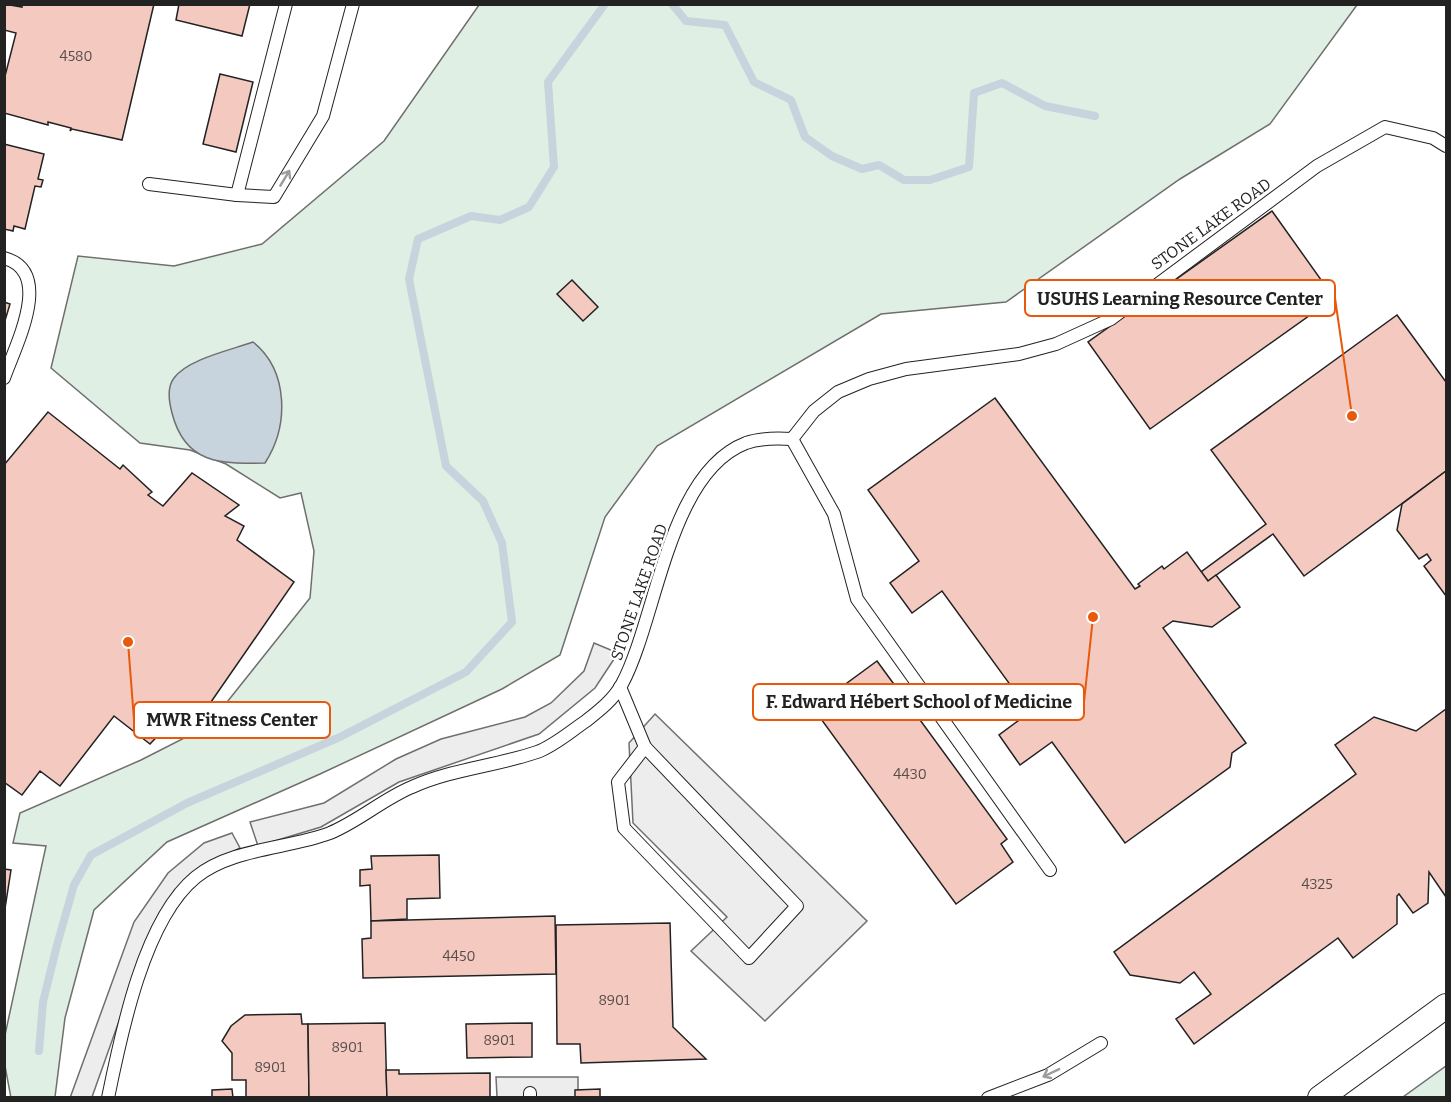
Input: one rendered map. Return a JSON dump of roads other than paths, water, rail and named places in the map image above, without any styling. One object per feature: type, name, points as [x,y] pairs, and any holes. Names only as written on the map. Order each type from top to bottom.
[{"type":"street","points":[[1320,1098],[1446,1006]]},
{"type":"lane","points":[[237,195],[286,4]]},
{"type":"lane","points":[[149,184],[237,195],[274,197],[323,116],[353,4]]},
{"type":"lane","name":"STONE LAKE ROAD","points":[[108,1098],[122,1033],[140,971],[164,916],[196,877],[234,858],[329,833],[409,788],[444,774],[540,751],[602,709],[620,687],[631,667],[668,549],[699,484],[724,455],[747,443],[772,438],[792,439],[814,411],[838,392],[869,379],[906,369],[1019,354],[1056,344],[1111,319],[1317,166],[1385,127],[1433,138],[1446,146]]},
{"type":"lane","points":[[4,258],[22,267],[29,276],[32,294],[4,378]]},
{"type":"lane","points":[[792,439],[834,514],[857,599],[1050,870]]},
{"type":"lane","points":[[620,687],[645,747],[797,906],[749,958],[624,828],[618,782],[645,747]]},
{"type":"lane","points":[[988,1098],[1048,1075],[1101,1043]]},
{"type":"waterway","points":[[39,1051],[43,1002],[57,945],[74,885],[91,855],[187,803],[340,737],[466,672],[512,622],[502,543],[483,501],[446,466],[409,279],[418,239],[471,216],[500,220],[529,207],[554,167],[548,82],[605,4]]},
{"type":"waterway","points":[[672,4],[686,21],[725,25],[754,82],[791,100],[805,137],[832,156],[862,169],[879,165],[904,180],[930,180],[969,167],[974,93],[1002,83],[1045,106],[1095,116]]},
{"type":"place","name":"USUHS Learning Resource Center","points":[[1352,416]]},
{"type":"place","name":"F. Edward Hébert School of Medicine","points":[[1093,617]]},
{"type":"place","name":"MWR Fitness Center","points":[[128,642]]}]
